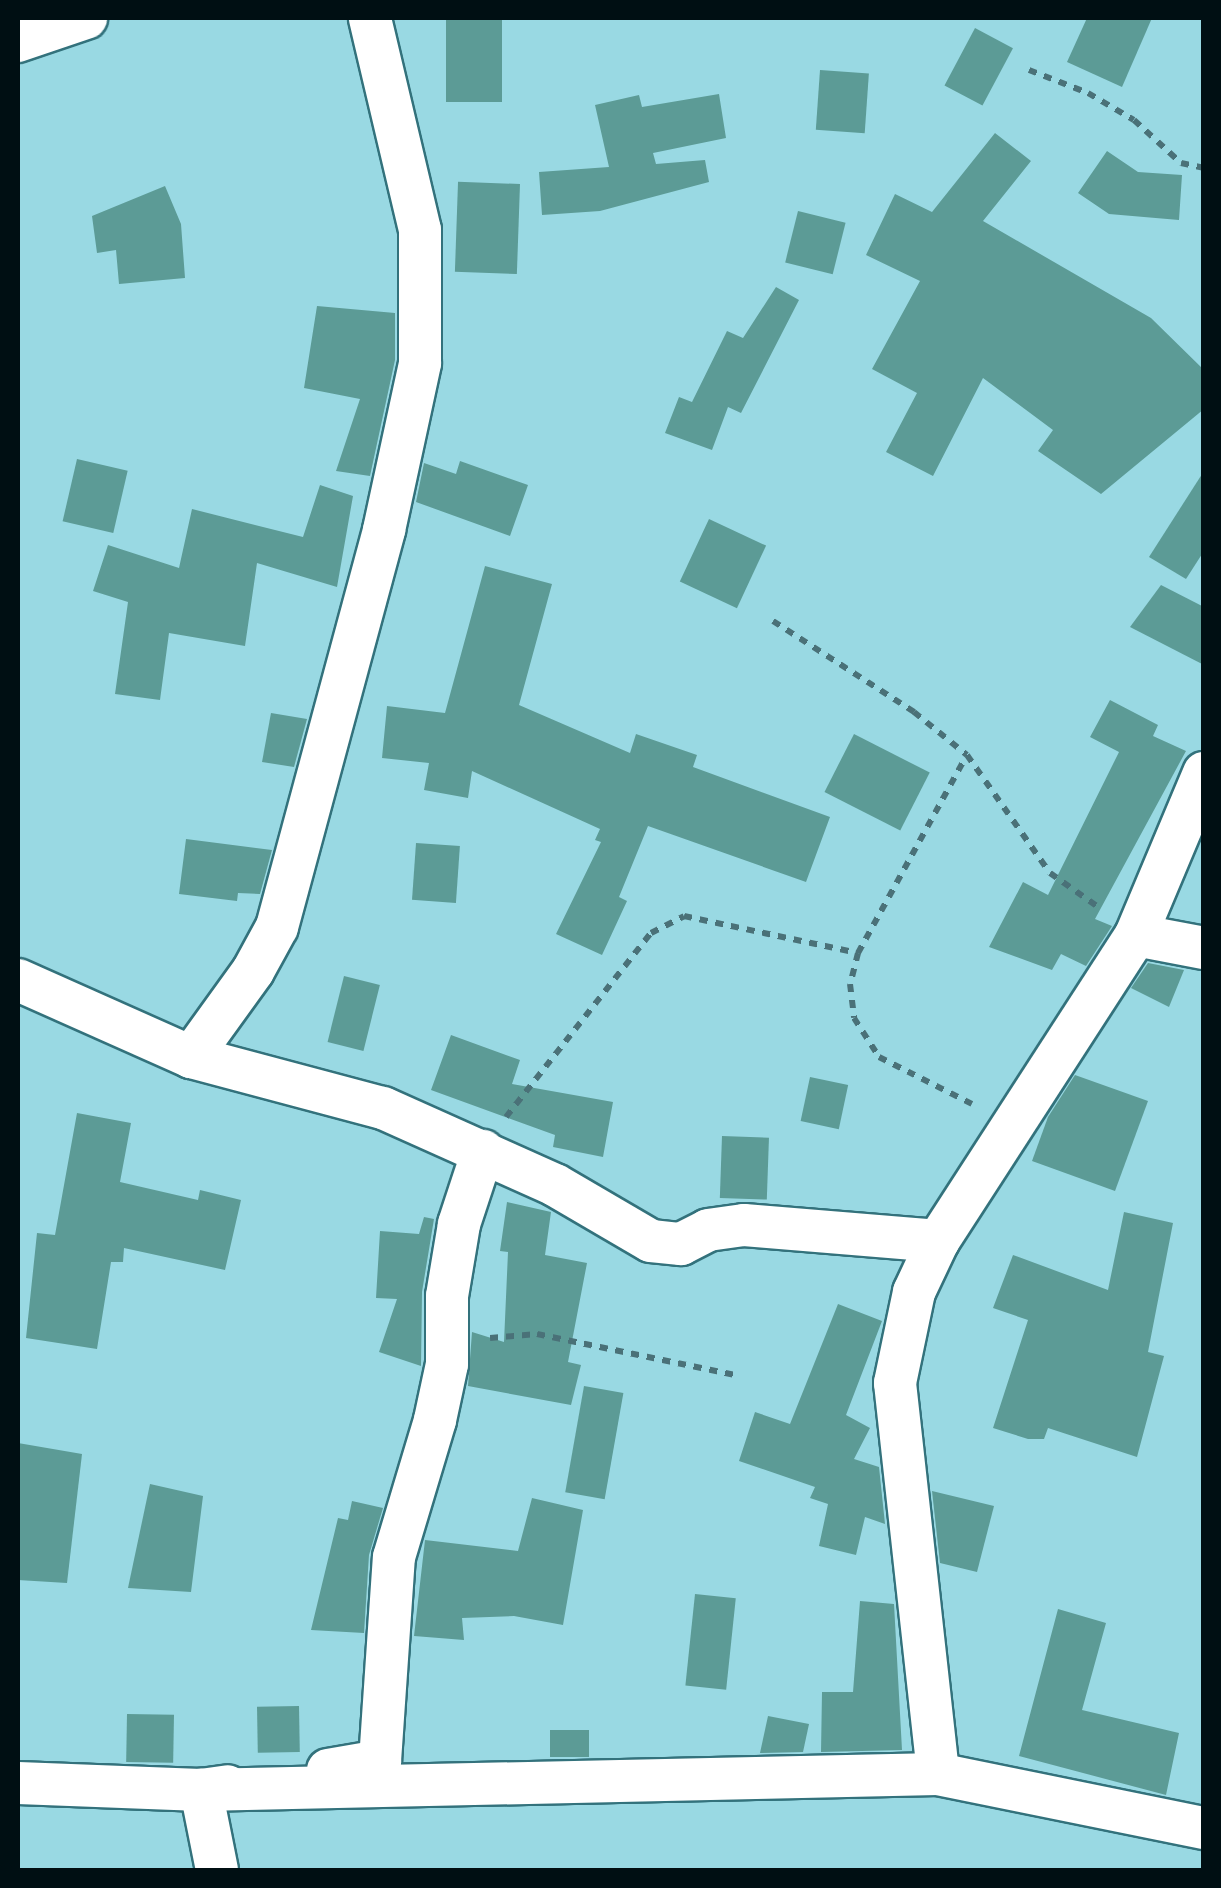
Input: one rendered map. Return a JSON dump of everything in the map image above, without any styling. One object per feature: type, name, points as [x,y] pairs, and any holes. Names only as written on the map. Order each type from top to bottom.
[{"type":"street","points":[[18,41],[86,18]]},
{"type":"street","points":[[191,1057],[276,927],[384,530],[420,363],[420,230],[370,18]]},
{"type":"street","points":[[938,1774],[895,1383],[914,1292],[938,1241],[1136,935],[1204,773]]},
{"type":"street","points":[[1136,935],[1204,948]]},
{"type":"street","points":[[18,980],[191,1057],[383,1108],[483,1150],[650,1241],[681,1244],[708,1230],[744,1225],[938,1241]]},
{"type":"street","points":[[202,1790],[380,1762],[394,1557],[435,1420],[448,1342],[447,1296],[459,1224],[483,1150]]},
{"type":"street","points":[[18,1784],[202,1790],[938,1774],[1204,1828]]},
{"type":"street","points":[[202,1790],[217,1870]]},
{"type":"path","points":[[1029,70],[1088,93],[1134,120],[1182,163],[1204,168]]},
{"type":"path","points":[[773,622],[967,755],[1050,872],[1136,935]]},
{"type":"path","points":[[967,755],[858,953],[850,984],[854,1018],[879,1057],[1014,1124]]},
{"type":"path","points":[[483,1150],[540,1068],[652,934],[684,916],[858,953]]},
{"type":"path","points":[[448,1342],[537,1334],[739,1376]]},
{"type":"building","points":[[446,18],[502,18],[502,102],[446,102]]},
{"type":"building","points":[[1087,18],[1152,18],[1122,87],[1067,62]]},
{"type":"building","points":[[975,28],[1013,48],[982,106],[944,85]]},
{"type":"building","points":[[820,70],[869,73],[865,133],[816,130]]},
{"type":"building","points":[[719,94],[726,138],[653,153],[656,164],[705,160],[709,182],[600,211],[542,215],[539,172],[609,167],[595,105],[639,95],[642,107]]},
{"type":"building","points":[[995,133],[1031,161],[983,221],[1151,318],[1204,370],[1204,409],[1101,494],[1038,451],[1053,430],[983,378],[933,476],[886,452],[917,393],[872,369],[920,281],[866,255],[895,194],[932,212]]},
{"type":"building","points":[[1107,151],[1138,172],[1182,175],[1179,220],[1109,214],[1078,193]]},
{"type":"building","points":[[458,182],[520,184],[517,274],[455,272]]},
{"type":"building","points":[[165,186],[181,224],[185,278],[119,284],[116,250],[97,253],[92,216]]},
{"type":"building","points":[[798,211],[846,223],[833,274],[785,262]]},
{"type":"building","points":[[776,287],[799,300],[741,413],[728,407],[712,450],[665,433],[679,397],[692,402],[727,331],[743,338]]},
{"type":"building","points":[[317,306],[395,313],[395,360],[370,476],[336,471],[360,399],[304,388]]},
{"type":"building","points":[[77,459],[128,471],[113,533],[63,521]]},
{"type":"building","points":[[460,461],[528,485],[510,536],[416,502],[424,463],[456,474]]},
{"type":"building","points":[[1204,471],[1204,551],[1186,579],[1149,557]]},
{"type":"building","points":[[320,485],[353,496],[337,587],[257,563],[245,646],[169,633],[160,700],[115,694],[128,602],[93,591],[108,545],[179,568],[192,509],[303,537]]},
{"type":"building","points":[[709,519],[766,546],[737,608],[680,582]]},
{"type":"building","points":[[485,566],[552,584],[519,705],[630,753],[636,734],[697,755],[693,767],[830,817],[806,882],[648,826],[619,897],[627,901],[602,955],[556,934],[601,842],[595,840],[600,829],[472,771],[468,798],[424,790],[429,763],[382,758],[387,706],[445,713]]},
{"type":"building","points":[[1161,585],[1204,607],[1204,665],[1130,627]]},
{"type":"building","points":[[1110,700],[1158,725],[1153,736],[1186,751],[1095,919],[1112,926],[1086,966],[1061,954],[1052,970],[989,947],[1023,882],[1048,895],[1119,752],[1090,737]]},
{"type":"building","points":[[271,713],[307,719],[294,767],[262,762]]},
{"type":"building","points":[[854,734],[930,773],[900,831],[824,792]]},
{"type":"building","points":[[186,839],[272,850],[260,894],[238,893],[237,901],[179,894]]},
{"type":"building","points":[[416,843],[460,846],[456,903],[412,900]]},
{"type":"building","points":[[1148,963],[1184,970],[1169,1007],[1131,988]]},
{"type":"building","points":[[344,976],[380,985],[363,1051],[328,1042]]},
{"type":"building","points":[[451,1035],[520,1060],[512,1084],[613,1102],[603,1157],[553,1147],[555,1135],[431,1090]]},
{"type":"building","points":[[1075,1075],[1148,1101],[1115,1191],[1032,1161],[1048,1117]]},
{"type":"building","points":[[810,1077],[848,1085],[839,1129],[801,1121]]},
{"type":"building","points":[[77,1113],[131,1123],[120,1182],[198,1200],[200,1190],[241,1200],[225,1270],[124,1248],[123,1262],[111,1262],[97,1349],[26,1338],[37,1233],[55,1235]]},
{"type":"building","points":[[722,1136],[769,1138],[767,1200],[720,1198]]},
{"type":"building","points":[[507,1202],[551,1212],[545,1255],[587,1263],[568,1362],[581,1365],[571,1405],[468,1386],[472,1332],[504,1342],[508,1252],[500,1251]]},
{"type":"building","points":[[1124,1212],[1173,1223],[1148,1352],[1164,1356],[1137,1457],[1048,1428],[1044,1439],[1028,1439],[993,1428],[1028,1320],[993,1308],[1013,1255],[1108,1290]]},
{"type":"building","points":[[424,1217],[434,1219],[422,1292],[421,1366],[379,1352],[397,1299],[376,1298],[380,1231],[419,1234]]},
{"type":"building","points":[[838,1304],[882,1321],[846,1415],[870,1428],[854,1459],[879,1467],[885,1524],[865,1517],[856,1555],[819,1546],[828,1504],[810,1498],[815,1487],[739,1461],[755,1412],[790,1424]]},
{"type":"building","points":[[584,1386],[623,1393],[605,1499],[565,1492]]},
{"type":"building","points":[[18,1443],[82,1454],[67,1583],[18,1580]]},
{"type":"building","points":[[150,1484],[203,1496],[191,1592],[128,1588]]},
{"type":"building","points":[[932,1491],[994,1506],[977,1572],[940,1563]]},
{"type":"building","points":[[532,1498],[583,1510],[563,1625],[514,1616],[462,1618],[464,1640],[414,1636],[425,1540],[518,1551]]},
{"type":"building","points":[[352,1501],[383,1508],[369,1555],[364,1633],[311,1630],[338,1518],[348,1520]]},
{"type":"building","points":[[695,1594],[736,1598],[726,1690],[685,1685]]},
{"type":"building","points":[[860,1601],[894,1604],[902,1750],[821,1752],[822,1692],[853,1692]]},
{"type":"building","points":[[1058,1609],[1106,1623],[1082,1710],[1179,1733],[1166,1795],[1019,1756]]},
{"type":"building","points":[[299,1706],[300,1752],[258,1753],[257,1707]]},
{"type":"building","points":[[127,1714],[174,1715],[173,1763],[126,1762]]},
{"type":"building","points":[[768,1716],[809,1724],[803,1752],[760,1753]]},
{"type":"building","points":[[550,1730],[589,1730],[589,1757],[550,1757]]}]
